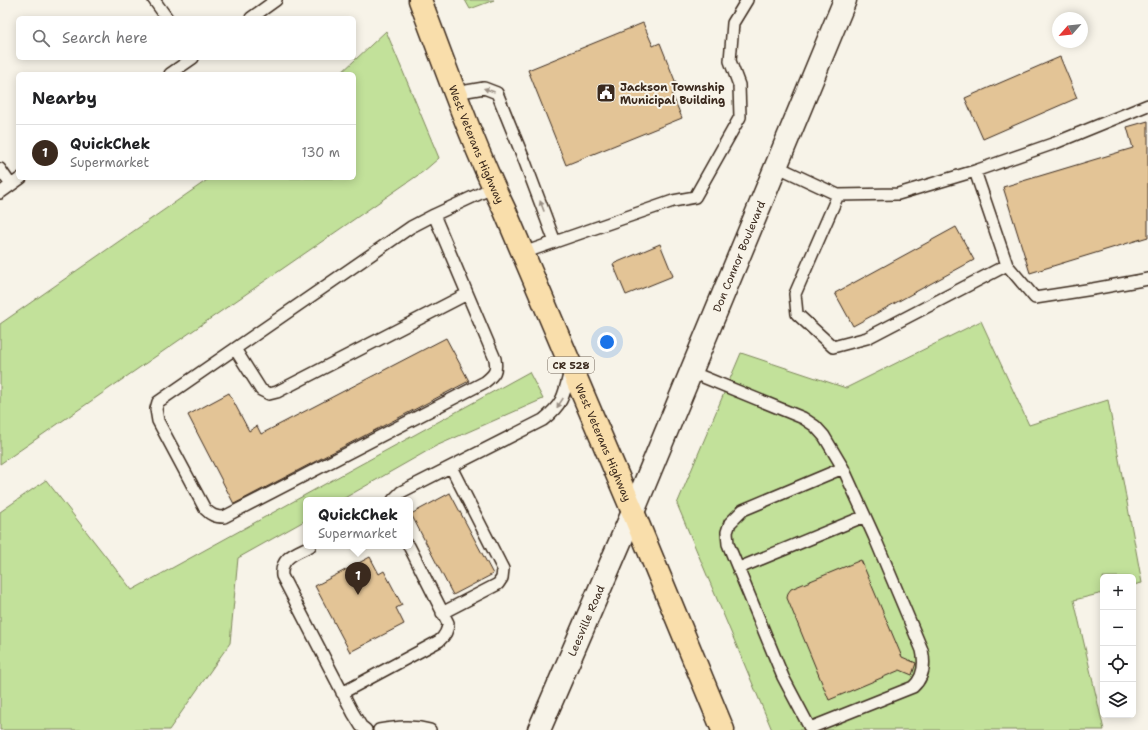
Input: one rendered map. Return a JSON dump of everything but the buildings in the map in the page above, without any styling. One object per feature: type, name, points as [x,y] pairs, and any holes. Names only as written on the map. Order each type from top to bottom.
[{"type":"main road","name":"West Veterans Highway","points":[[420,0],[455,93],[494,188],[633,512],[724,730]]},
{"type":"street","name":"Don Connor Boulevard","points":[[633,512],[845,0]]},
{"type":"street","name":"Leesville Road","points":[[538,730],[633,512]]},
{"type":"lane","points":[[154,0],[166,16]]},
{"type":"lane","points":[[254,16],[276,0]]},
{"type":"lane","points":[[523,253],[673,202],[695,197],[740,117],[739,85],[730,61],[733,23],[747,0]]},
{"type":"lane","points":[[173,72],[190,60]]},
{"type":"lane","points":[[455,93],[484,88],[497,93],[555,242]]},
{"type":"lane","points":[[776,166],[838,195],[898,194],[976,171],[1055,143],[1148,105]]},
{"type":"lane","points":[[0,169],[11,185]]},
{"type":"lane","points":[[976,171],[1007,265],[1035,298],[1093,289],[1148,278]]},
{"type":"lane","points":[[0,193],[19,180]]},
{"type":"lane","points":[[434,215],[495,359],[496,368],[493,376],[478,386],[224,517],[217,517],[210,514],[158,421],[156,409],[158,402],[411,228],[434,215],[494,188]]},
{"type":"lane","points":[[838,195],[795,294],[797,314],[833,347],[867,338],[1007,265]]},
{"type":"lane","points":[[235,349],[261,390],[269,394],[277,392],[467,294]]},
{"type":"lane","points":[[396,497],[401,492],[543,420],[553,412],[564,396],[571,366]]},
{"type":"lane","points":[[691,372],[810,422],[824,436],[844,468],[922,650],[924,662],[923,669],[918,682],[913,687],[810,729],[783,677],[728,544],[727,532],[730,523],[735,516],[743,510],[844,468]]},
{"type":"lane","points":[[442,613],[498,584],[502,578],[503,570],[451,467]]},
{"type":"lane","points":[[739,568],[865,516]]},
{"type":"lane","points":[[304,549],[289,557],[281,568],[282,576],[342,693],[361,726],[366,730]]},
{"type":"lane","points":[[342,693],[439,641],[448,630],[448,623],[410,549]]},
{"type":"lane","points":[[379,730],[417,727],[430,730]]},
{"type":"green space","points":[[465,0],[494,0],[470,9]]},
{"type":"green space","points":[[386,31],[439,158],[424,171],[0,464],[0,324],[207,180],[356,180],[356,72],[342,72]]},
{"type":"green space","points":[[981,321],[1029,425],[1108,400],[1142,583],[1136,584],[1136,574],[1100,574],[1100,594],[1074,600],[1104,730],[772,730],[677,504],[741,353],[846,388]]},
{"type":"green space","points":[[529,372],[543,399],[436,446],[346,497],[303,497],[303,522],[238,558],[230,643],[169,730],[0,730],[0,512],[46,480],[132,590]]},
{"type":"place","name":"Jackson Township Municipal Building","points":[[606,93]]},
{"type":"place","name":"QuickChek","points":[[358,595]]}]
